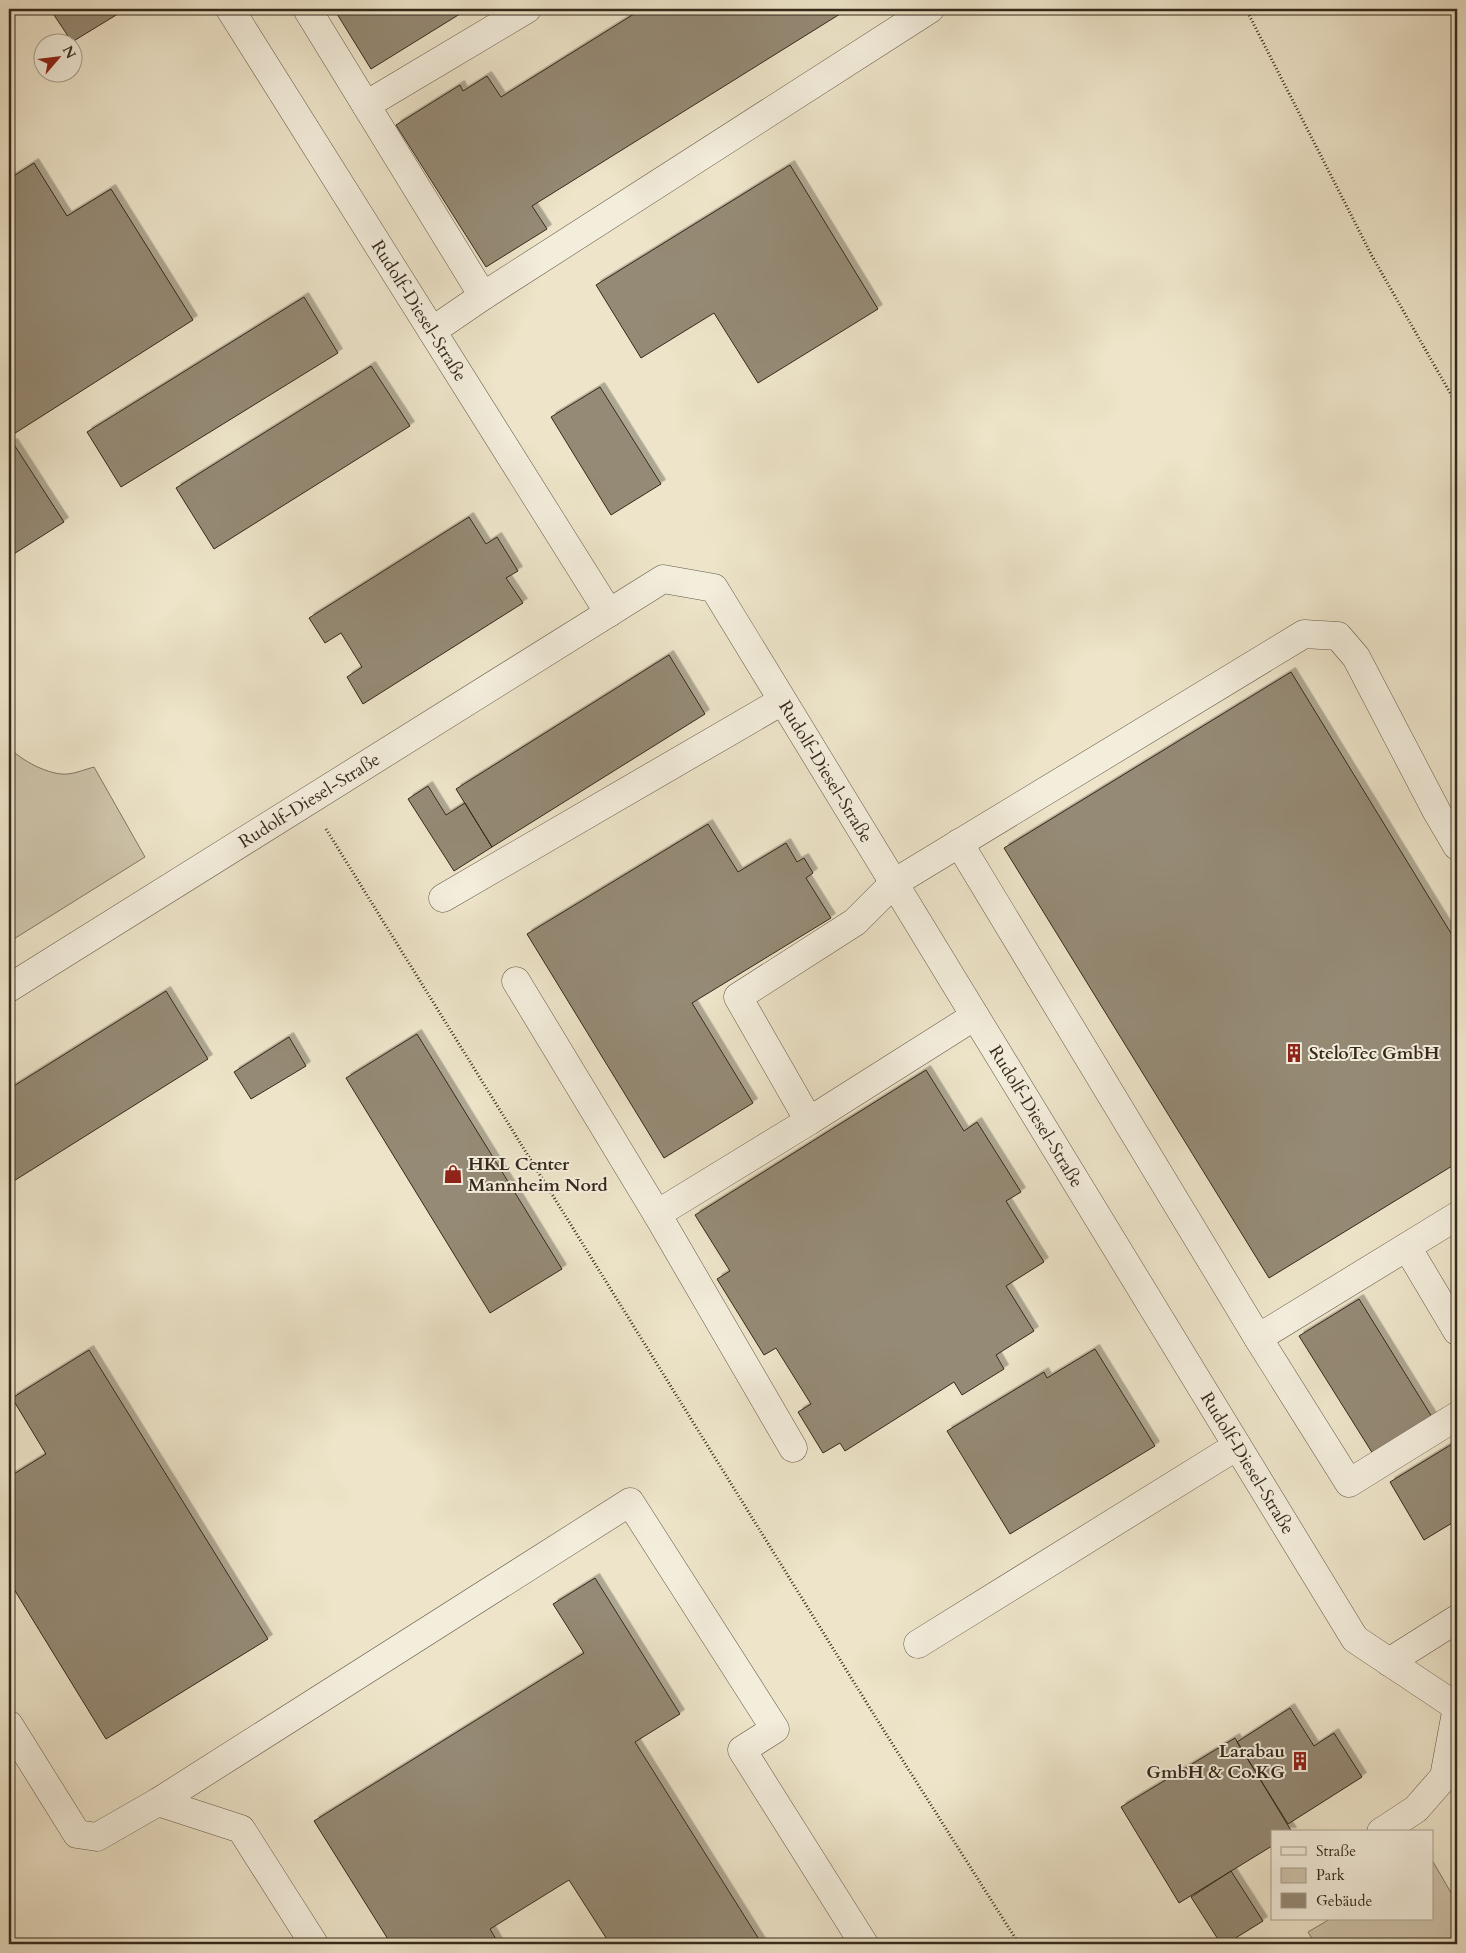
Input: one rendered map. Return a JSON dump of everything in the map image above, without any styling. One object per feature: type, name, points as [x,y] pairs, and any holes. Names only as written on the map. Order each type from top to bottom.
[{"type":"street","name":"Rudolf-Diesel-Straße","points":[[230,9],[609,613]]},
{"type":"street","points":[[307,9],[482,296]]},
{"type":"street","points":[[366,105],[527,9]]},
{"type":"street","points":[[432,331],[482,296],[930,9]]},
{"type":"street","name":"Rudolf-Diesel-Straße","points":[[9,988],[664,580],[714,588],[1355,1639],[1457,1707]]},
{"type":"street","points":[[809,1121],[738,997],[855,922],[894,883],[1304,634],[1338,636],[1356,656],[1437,812],[1457,846]]},
{"type":"street","points":[[443,898],[782,700]]},
{"type":"street","points":[[959,843],[1258,1338],[1349,1483],[1457,1416]]},
{"type":"street","points":[[516,981],[657,1214],[793,1448]]},
{"type":"street","points":[[657,1214],[975,1016]]},
{"type":"street","points":[[1258,1338],[1457,1216]]},
{"type":"street","points":[[1407,1247],[1457,1331]]},
{"type":"street","points":[[918,1644],[1237,1446]]},
{"type":"street","points":[[9,1725],[77,1834],[97,1837],[158,1802],[630,1502],[775,1729],[742,1750],[864,1944]]},
{"type":"street","points":[[1389,1662],[1457,1619]]},
{"type":"street","points":[[1384,1830],[1416,1809],[1444,1777],[1457,1707]]},
{"type":"street","points":[[158,1802],[241,1829],[314,1944]]},
{"type":"path","points":[[1246,9],[1372,256],[1457,405]]},
{"type":"path","points":[[308,800],[881,1726],[1019,1944]]},
{"type":"green space","points":[[9,747],[28,762],[44,770],[61,774],[78,772],[94,767],[145,857],[9,942]]},
{"type":"green space","points":[[1434,1863],[1457,1903],[1457,1944],[1315,1944],[1308,1932],[1328,1920],[1434,1920]]},
{"type":"building","points":[[50,9],[126,9],[82,36],[82,32],[65,32]]},
{"type":"building","points":[[334,9],[468,9],[371,69]]},
{"type":"building","points":[[642,9],[848,9],[532,206],[547,229],[486,267],[396,125],[460,85],[463,91],[487,76],[501,97]]},
{"type":"building","points":[[34,163],[67,216],[111,189],[193,320],[9,437],[9,179]]},
{"type":"building","points":[[790,165],[878,309],[758,383],[714,313],[641,358],[596,285]]},
{"type":"building","points":[[304,297],[338,353],[121,487],[87,432]]},
{"type":"building","points":[[371,366],[410,426],[214,549],[176,488]]},
{"type":"building","points":[[600,387],[661,484],[611,515],[551,417]]},
{"type":"building","points":[[13,443],[64,522],[9,557],[9,445]]},
{"type":"building","points":[[469,517],[486,544],[497,537],[518,571],[506,578],[523,603],[363,704],[347,677],[362,667],[341,633],[325,643],[309,618]]},
{"type":"building","points":[[669,655],[705,714],[492,847],[456,789]]},
{"type":"building","name":"SteloTec GmbH","points":[[1291,672],[1457,943],[1457,1163],[1269,1278],[1004,848]]},
{"type":"building","points":[[428,786],[446,815],[465,803],[492,847],[454,871],[408,799]]},
{"type":"building","points":[[708,824],[738,872],[786,843],[797,862],[804,858],[813,873],[806,878],[831,918],[692,1003],[753,1103],[664,1158],[527,934]]},
{"type":"building","points":[[166,991],[208,1059],[9,1184],[9,1089]]},
{"type":"building","name":"HKL Center Mannheim Nord","points":[[417,1034],[562,1269],[490,1313],[346,1078]]},
{"type":"building","points":[[289,1037],[306,1066],[251,1099],[234,1072]]},
{"type":"building","points":[[926,1070],[964,1131],[977,1122],[1021,1192],[1006,1201],[1044,1262],[1006,1286],[1034,1331],[996,1355],[1004,1369],[962,1395],[954,1382],[845,1451],[840,1443],[823,1453],[798,1412],[811,1404],[776,1348],[764,1355],[717,1279],[730,1271],[695,1215]]},
{"type":"building","points":[[1359,1299],[1432,1417],[1373,1454],[1299,1336]]},
{"type":"building","points":[[1095,1349],[1155,1446],[1010,1534],[947,1431],[1044,1372],[1047,1378]]},
{"type":"building","points":[[89,1350],[268,1639],[106,1739],[9,1581],[9,1477],[46,1454],[12,1398]]},
{"type":"building","points":[[1457,1441],[1457,1520],[1424,1540],[1390,1482]]},
{"type":"building","points":[[595,1578],[680,1714],[635,1742],[762,1944],[610,1944],[569,1880],[490,1929],[499,1944],[391,1944],[314,1821],[584,1653],[553,1604]]},
{"type":"building","name":"Larabau GmbH & Co.KG","points":[[1290,1708],[1314,1746],[1334,1733],[1362,1777],[1288,1824],[1237,1742]]},
{"type":"building","points":[[1235,1738],[1291,1830],[1271,1830],[1271,1847],[1179,1903],[1121,1807]]},
{"type":"building","points":[[1231,1871],[1263,1921],[1226,1944],[1221,1944],[1191,1897]]},
{"type":"place","name":"SteloTec GmbH","points":[[1294,1053]]},
{"type":"place","name":"HKL Center Mannheim Nord","points":[[453,1174]]},
{"type":"place","name":"Larabau GmbH & Co.KG","points":[[1300,1761]]}]
